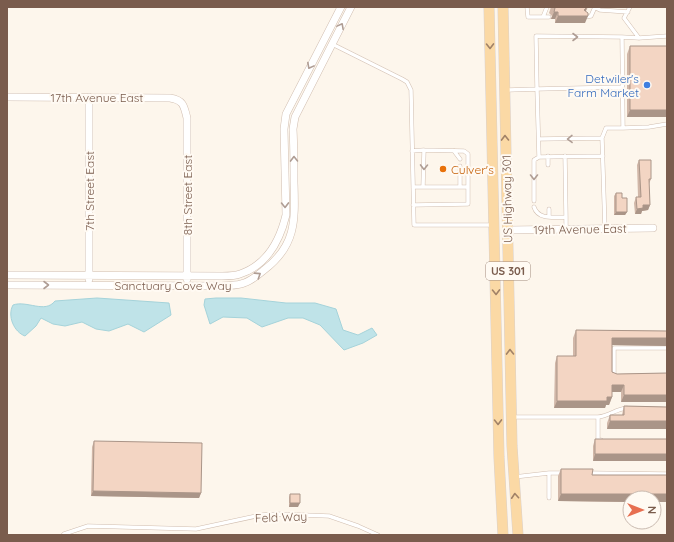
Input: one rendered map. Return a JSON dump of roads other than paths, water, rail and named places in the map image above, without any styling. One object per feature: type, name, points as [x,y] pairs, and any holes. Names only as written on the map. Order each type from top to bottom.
[{"type":"main road","name":"US 301","points":[[489,7],[499,457],[503,535]]},
{"type":"main road","name":"US Highway 301","points":[[503,7],[511,417],[513,477],[518,535]]},
{"type":"main road","points":[[493,178],[502,224],[507,230]]},
{"type":"main road","points":[[494,225],[500,234],[502,244],[504,286],[509,294]]},
{"type":"main road","points":[[496,336],[504,374],[506,412],[511,417]]},
{"type":"street","name":"Sanctuary Cove Way","points":[[7,275],[222,276],[240,274],[252,268],[272,251],[283,229],[286,215],[284,129],[286,114],[341,7]]},
{"type":"street","name":"Sanctuary Cove Way","points":[[7,285],[222,286],[243,284],[258,276],[279,257],[290,237],[295,216],[293,129],[295,117],[351,7]]},
{"type":"street","name":"17th Avenue East","points":[[7,97],[170,98],[178,99],[184,105]]},
{"type":"street","name":"7th Street East","points":[[89,97],[89,285]]},
{"type":"street","name":"8th Street East","points":[[184,105],[187,118],[187,285]]},
{"type":"street","name":"19th Avenue East","points":[[507,230],[653,228]]},
{"type":"lane","points":[[527,7],[528,17],[549,17]]},
{"type":"lane","points":[[543,17],[547,7]]},
{"type":"lane","points":[[585,17],[591,16],[594,7],[600,10],[628,12]]},
{"type":"lane","points":[[630,7],[624,18],[639,38]]},
{"type":"lane","points":[[539,156],[536,36],[639,38],[667,36]]},
{"type":"lane","points":[[622,37],[623,128]]},
{"type":"lane","points":[[332,44],[407,82],[411,90],[414,225],[494,225]]},
{"type":"lane","points":[[504,90],[622,87]]},
{"type":"lane","points":[[605,229],[602,138],[606,128],[649,127],[667,124]]},
{"type":"lane","points":[[538,139],[602,138]]},
{"type":"lane","points":[[424,150],[424,187]]},
{"type":"lane","points":[[412,151],[464,151],[468,154],[468,204],[413,205]]},
{"type":"lane","points":[[454,151],[460,159]]},
{"type":"lane","points":[[534,201],[534,160],[539,156],[603,156]]},
{"type":"lane","points":[[548,156],[548,165]]},
{"type":"lane","points":[[565,156],[566,229]]},
{"type":"lane","points":[[460,166],[460,187]]},
{"type":"lane","points":[[413,187],[468,187]]},
{"type":"lane","points":[[534,207],[539,215],[549,217],[566,217]]},
{"type":"lane","points":[[549,208],[549,217]]},
{"type":"lane","points":[[622,378],[614,378],[614,348],[667,348]]},
{"type":"lane","points":[[511,417],[598,417],[608,415],[620,409],[629,408]]},
{"type":"lane","points":[[598,417],[598,440],[606,440]]},
{"type":"lane","points":[[513,477],[549,473],[569,473]]},
{"type":"lane","points":[[549,473],[549,498]]},
{"type":"lane","points":[[584,473],[667,474]]},
{"type":"lane","name":"Feld Way","points":[[64,535],[88,526],[196,529],[261,515],[278,514],[329,516],[378,535]]},
{"type":"water","points":[[97,298],[169,303],[171,315],[144,332],[128,324],[109,331],[96,329],[82,322],[65,326],[53,324],[41,318],[36,326],[25,336],[18,331],[11,319],[11,309],[13,305],[24,304],[41,307],[51,305],[55,301]]},
{"type":"water","points":[[241,298],[286,303],[315,303],[336,309],[343,330],[358,335],[372,328],[377,335],[363,343],[344,350],[320,325],[303,318],[288,318],[262,327],[247,318],[223,317],[210,324],[204,305],[205,299]]},
{"type":"place","name":"Detwiler's Farm Market","points":[[647,85]]},
{"type":"place","name":"Culver's","points":[[443,169]]}]
